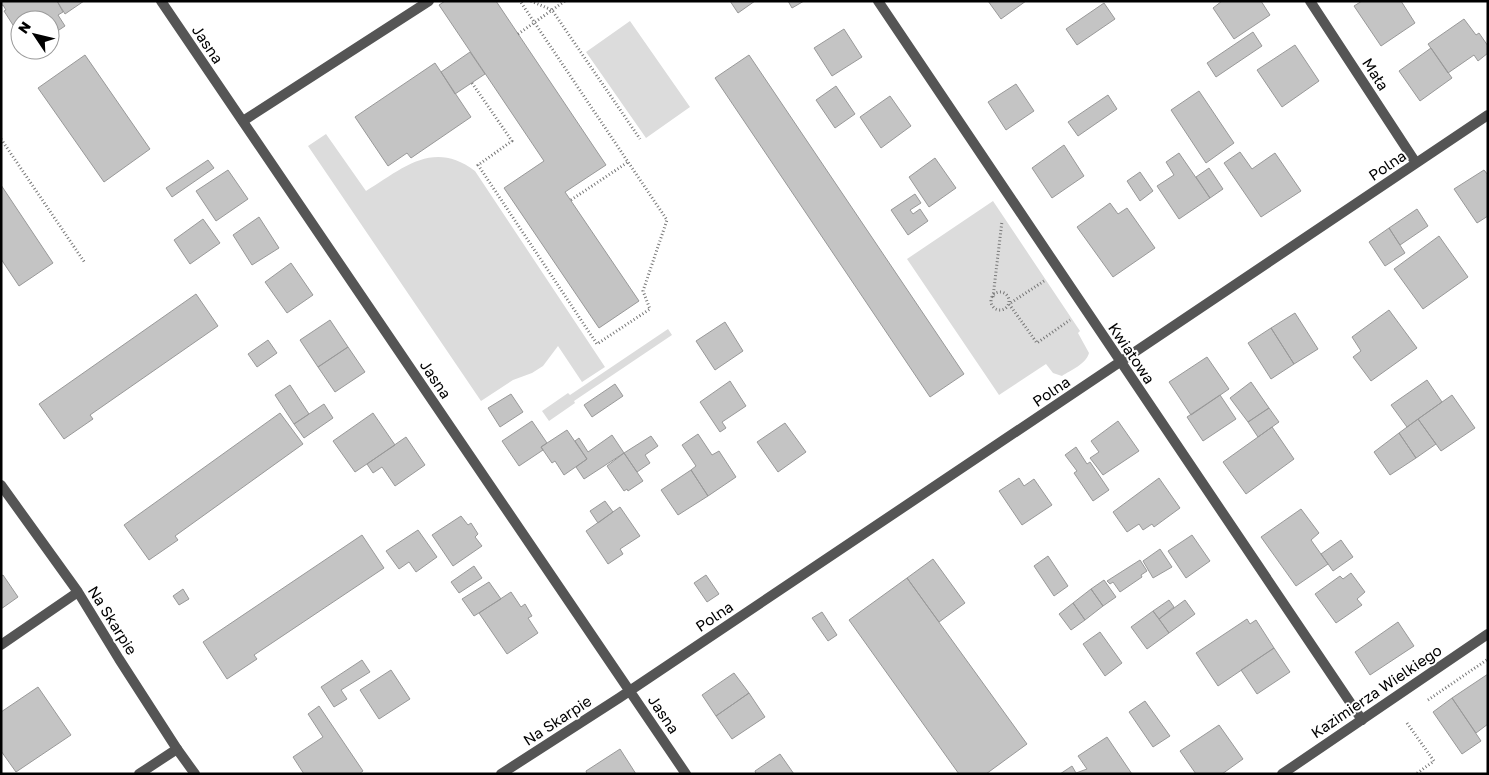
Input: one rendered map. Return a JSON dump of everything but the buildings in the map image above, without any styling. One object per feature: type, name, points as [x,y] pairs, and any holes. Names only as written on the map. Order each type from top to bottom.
[{"type":"street","name":"Jasna","points":[[161,1],[686,774]]},
{"type":"street","points":[[243,121],[429,1]]},
{"type":"street","name":"Kwiatowa","points":[[878,1],[1362,720]]},
{"type":"street","name":"Mała","points":[[1310,1],[1416,163]]},
{"type":"street","name":"Polna","points":[[630,690],[1488,115]]},
{"type":"street","name":"Na Skarpie","points":[[1,485],[78,592],[192,773]]},
{"type":"street","points":[[1,645],[78,592]]},
{"type":"street","name":"Kazimierza Wielkiego","points":[[1282,774],[1488,634]]},
{"type":"street","name":"Na Skarpie","points":[[501,774],[630,690]]},
{"type":"street","points":[[139,774],[177,749]]},
{"type":"path","points":[[472,83],[512,142],[478,165],[597,344],[650,309],[643,291],[667,220],[520,1]]},
{"type":"path","points":[[531,1],[552,10],[640,139]]},
{"type":"path","points":[[518,34],[565,1]]},
{"type":"path","points":[[1,139],[85,263]]},
{"type":"path","points":[[572,200],[628,162]]},
{"type":"path","points":[[1003,211],[991,302],[997,310],[1006,308],[1008,304],[1049,278]]},
{"type":"path","points":[[993,297],[997,293],[1005,294],[1008,298],[1008,304],[1037,343],[1075,318]]},
{"type":"path","points":[[1407,723],[1434,761],[1416,774]]},
{"type":"shaded area","points":[[630,21],[690,107],[646,138],[586,52]]},
{"type":"shaded area","points":[[326,134],[366,191],[405,167],[432,157],[460,162],[475,171],[605,367],[582,382],[558,346],[543,366],[532,373],[513,380],[481,401],[308,146]]},
{"type":"shaded area","points":[[993,201],[1080,331],[1078,333],[1089,353],[1082,364],[1062,376],[1053,373],[1046,364],[999,395],[907,259]]},
{"type":"shaded area","points":[[668,329],[672,335],[574,401],[575,403],[549,421],[542,411],[568,393],[570,395]]}]
